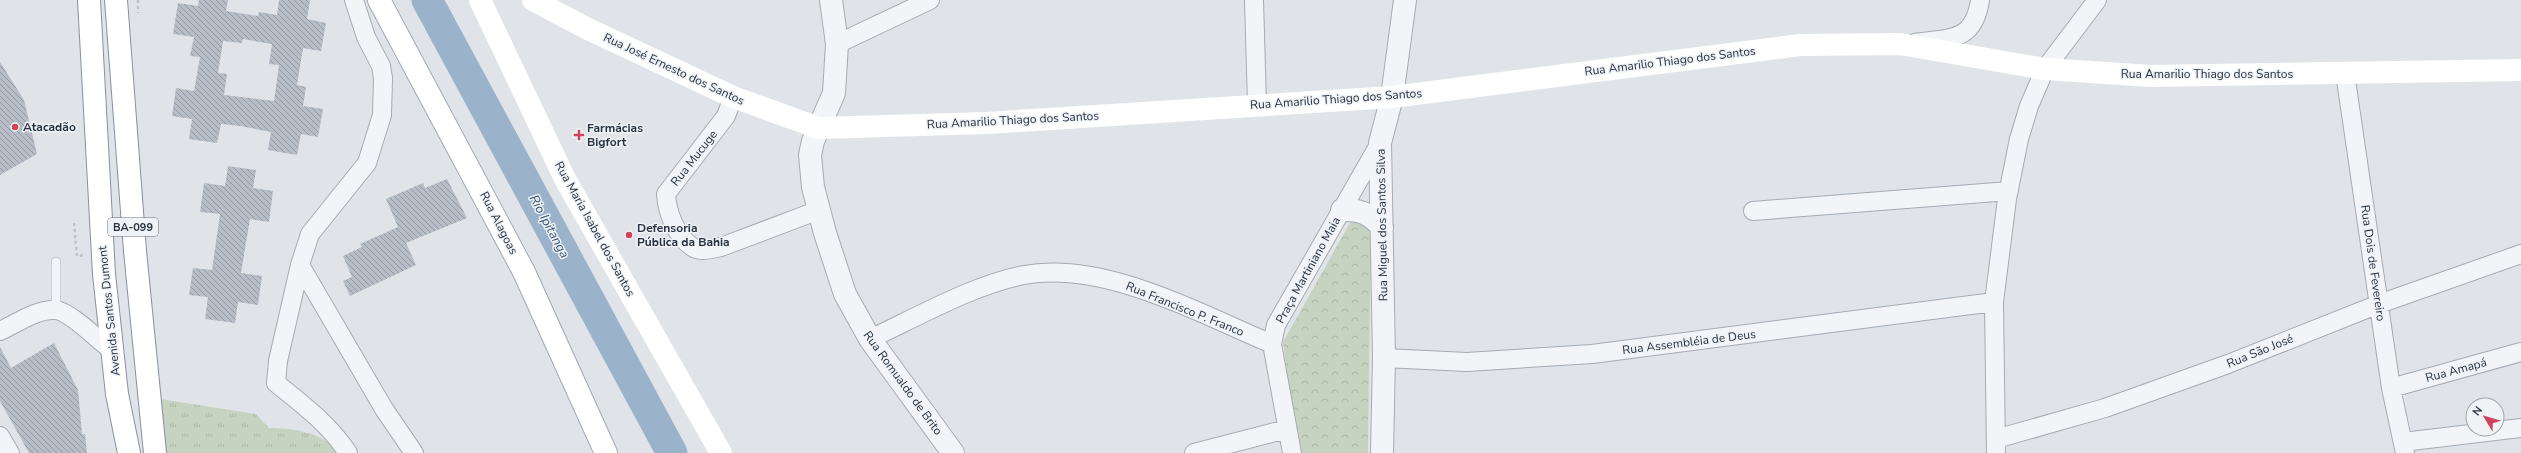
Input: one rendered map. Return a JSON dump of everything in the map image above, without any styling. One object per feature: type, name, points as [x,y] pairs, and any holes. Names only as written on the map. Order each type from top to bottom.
[{"type":"main road","name":"BA-099","points":[[116,0],[134,251],[155,453]]},
{"type":"main road","name":"Rua Alagoas","points":[[378,0],[524,272],[606,453]]},
{"type":"main road","name":"Rua Maria Isabel dos Santos","points":[[480,0],[565,178],[721,453]]},
{"type":"main road","name":"Rua José Ernesto dos Santos","points":[[536,1],[586,28],[733,97],[819,128]]},
{"type":"main road","name":"Avenida Santos Dumont","points":[[86,5],[104,274],[117,394],[129,453]]},
{"type":"main road","name":"Rua Amarilio Thiago dos Santos","points":[[819,128],[987,124],[1392,97],[1800,45],[1900,44],[2045,69],[2151,76],[2521,70]]},
{"type":"street","points":[[348,453],[336,435],[320,418],[276,383],[278,361],[300,265],[310,234],[366,163],[382,115],[383,91],[381,66],[366,36],[354,0]]},
{"type":"street","name":"Rua Romualdo de Brito","points":[[831,0],[837,44],[834,93],[819,128],[810,156],[813,187],[819,210],[845,294],[870,340],[953,453]]},
{"type":"street","points":[[837,44],[930,0]]},
{"type":"street","points":[[1254,0],[1257,105]]},
{"type":"street","name":"Rua Miguel dos Santos Silva","points":[[1382,453],[1384,358],[1380,143],[1392,97],[1405,0]]},
{"type":"street","points":[[1900,44],[1959,37],[1969,30],[1974,22],[1980,0]]},
{"type":"street","points":[[1996,446],[1994,302],[2009,191],[2019,139],[2029,106],[2045,69],[2097,0]]},
{"type":"street","name":"Rua Dois de Fevereiro","points":[[2345,73],[2391,388],[2404,448]]},
{"type":"street","name":"Rua Mucuge","points":[[733,97],[726,116],[666,194],[667,207],[682,237],[691,247],[706,250],[721,247],[819,210]]},
{"type":"street","name":"Praça Martiniano Maia","points":[[1292,453],[1272,344],[1276,325],[1288,301],[1380,143]]},
{"type":"street","points":[[1753,211],[2009,191]]},
{"type":"street","points":[[1342,210],[1354,209],[1365,212],[1382,227]]},
{"type":"street","name":"Rua São José","points":[[1996,446],[2228,364],[2379,304],[2521,254]]},
{"type":"street","points":[[300,265],[384,409],[414,453]]},
{"type":"street","name":"Rua Francisco P. Franco","points":[[870,340],[939,306],[981,289],[1024,275],[1058,272],[1091,275],[1124,284],[1272,344]]},
{"type":"street","name":"Rua Assembléia de Deus","points":[[1384,358],[1467,362],[1592,354],[1994,302]]},
{"type":"street","points":[[0,331],[38,313],[56,310],[68,316],[112,351]]},
{"type":"street","name":"Rua Amapá","points":[[2391,388],[2521,352]]},
{"type":"street","points":[[2404,448],[2521,428]]},
{"type":"street","points":[[1194,453],[1287,430]]},
{"type":"street","points":[[0,436],[10,453]]},
{"type":"lane","points":[[56,262],[56,310]]},
{"type":"path","points":[[74,224],[77,256]]},
{"type":"green space","points":[[1351,221],[1371,223],[1368,453],[1298,453],[1283,342]]},
{"type":"green space","points":[[160,399],[256,414],[269,428],[297,430],[316,436],[325,440],[338,453],[162,453]]},
{"type":"building","points":[[199,0],[228,0],[226,11],[258,16],[259,12],[277,15],[279,0],[310,0],[307,19],[326,23],[321,51],[303,48],[297,85],[306,87],[303,106],[323,109],[318,137],[301,134],[297,155],[268,150],[271,132],[240,126],[221,124],[217,143],[189,139],[192,119],[172,116],[176,88],[194,91],[200,57],[190,56],[194,37],[173,34],[178,3],[198,6]],"holes":[[[243,39],[272,44],[269,64],[279,65],[274,101],[224,95],[227,74],[218,73],[223,41],[242,43]]]},
{"type":"building","name":"Atacadão","points":[[0,62],[24,100],[37,154],[0,175]]},
{"type":"building","points":[[228,166],[256,170],[253,188],[273,191],[269,222],[250,219],[241,273],[262,276],[258,305],[238,302],[235,323],[205,319],[208,297],[189,295],[193,268],[212,270],[220,214],[200,212],[204,183],[225,186]]},
{"type":"building","points":[[447,179],[467,218],[406,243],[416,265],[350,296],[343,281],[352,277],[343,256],[362,247],[360,244],[398,227],[386,199],[423,183],[425,188]]},
{"type":"building","points":[[54,343],[78,390],[82,434],[85,434],[87,453],[29,453],[0,401],[0,347],[11,368]]},
{"type":"waterway","name":"Rio Ipitanga","points":[[427,0],[672,453]]},
{"type":"place","name":"Atacadão","points":[[15,127]]},
{"type":"place","name":"Farmácias Bigfort","points":[[579,135]]},
{"type":"place","name":"Defensoria Pública da Bahia","points":[[629,235]]}]
